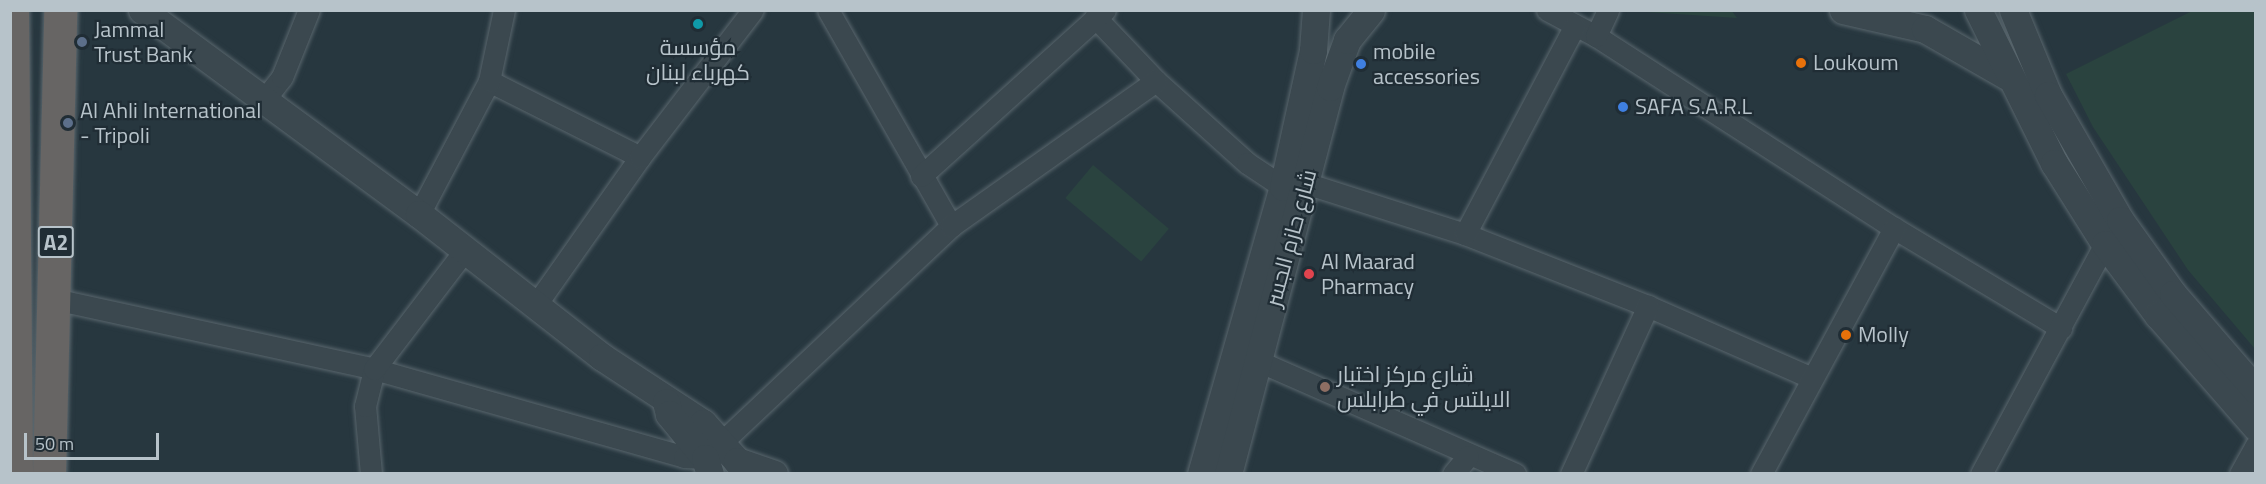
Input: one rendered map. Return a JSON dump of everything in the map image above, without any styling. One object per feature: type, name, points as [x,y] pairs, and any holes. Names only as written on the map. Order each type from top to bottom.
[{"type":"highway","name":"A2","points":[[12,10],[16,474]]},
{"type":"highway","name":"A2","points":[[48,474],[60,10]]},
{"type":"street","points":[[142,10],[419,214],[535,306],[666,402],[669,414],[710,464]]},
{"type":"street","points":[[264,100],[282,77],[309,10]]},
{"type":"street","points":[[419,214],[489,81],[504,10]]},
{"type":"street","points":[[535,306],[640,157],[753,10]]},
{"type":"street","points":[[828,10],[951,226]]},
{"type":"street","name":"شارع حازم الجسر","points":[[1227,474],[1258,361],[1294,185],[1313,50],[1316,10]]},
{"type":"street","name":"شارع حازم الجسر","points":[[1201,474],[1294,185],[1347,40],[1371,10]]},
{"type":"street","points":[[1547,10],[1574,27],[1596,36],[1894,228],[2061,328]]},
{"type":"street","points":[[1596,36],[1608,10]]},
{"type":"street","points":[[1843,10],[1925,29],[2008,76]]},
{"type":"street","points":[[1978,10],[2008,76],[2054,163],[2105,244],[2158,315],[2256,427]]},
{"type":"street","points":[[2013,10],[2048,95],[2120,220],[2173,294],[2256,390]]},
{"type":"street","points":[[921,176],[1100,14],[1156,81],[1248,164],[1294,185],[1465,234],[1648,306],[1810,377]]},
{"type":"street","points":[[1465,234],[1574,27]]},
{"type":"street","points":[[489,81],[640,157]]},
{"type":"street","points":[[710,464],[951,226],[1156,81]]},
{"type":"street","points":[[1761,474],[1810,377],[1894,228]]},
{"type":"street","points":[[1981,474],[2105,244]]},
{"type":"street","points":[[371,474],[364,406],[374,369],[465,250]]},
{"type":"street","points":[[54,299],[374,369],[710,464],[737,461],[774,474]]},
{"type":"street","points":[[1571,474],[1648,306]]},
{"type":"street","points":[[1258,361],[1468,456],[1515,474]]},
{"type":"street","points":[[2240,474],[2256,445]]},
{"type":"street","points":[[1453,474],[1468,456]]},
{"type":"green space","points":[[1631,11],[1732,11],[1737,18]]},
{"type":"green space","points":[[2192,11],[2255,11],[2255,349],[2188,270],[2093,127],[2066,74]]},
{"type":"green space","points":[[1093,165],[1169,229],[1141,262],[1065,198]]},
{"type":"place","name":"مؤسسة كهرباء لبنان","points":[[698,24]]},
{"type":"place","name":"Jammal Trust Bank","points":[[82,42]]},
{"type":"place","name":"Loukoum","points":[[1801,63]]},
{"type":"place","name":"mobile accessories","points":[[1361,64]]},
{"type":"place","name":"SAFA S.A.R.L","points":[[1623,107]]},
{"type":"place","name":"Al Ahli International - Tripoli","points":[[68,123]]},
{"type":"place","name":"Al Maarad Pharmacy","points":[[1309,274]]},
{"type":"place","name":"Molly","points":[[1846,335]]},
{"type":"place","name":"شارع مركز اختبار الايلتس في طرابلس","points":[[1325,387]]}]
